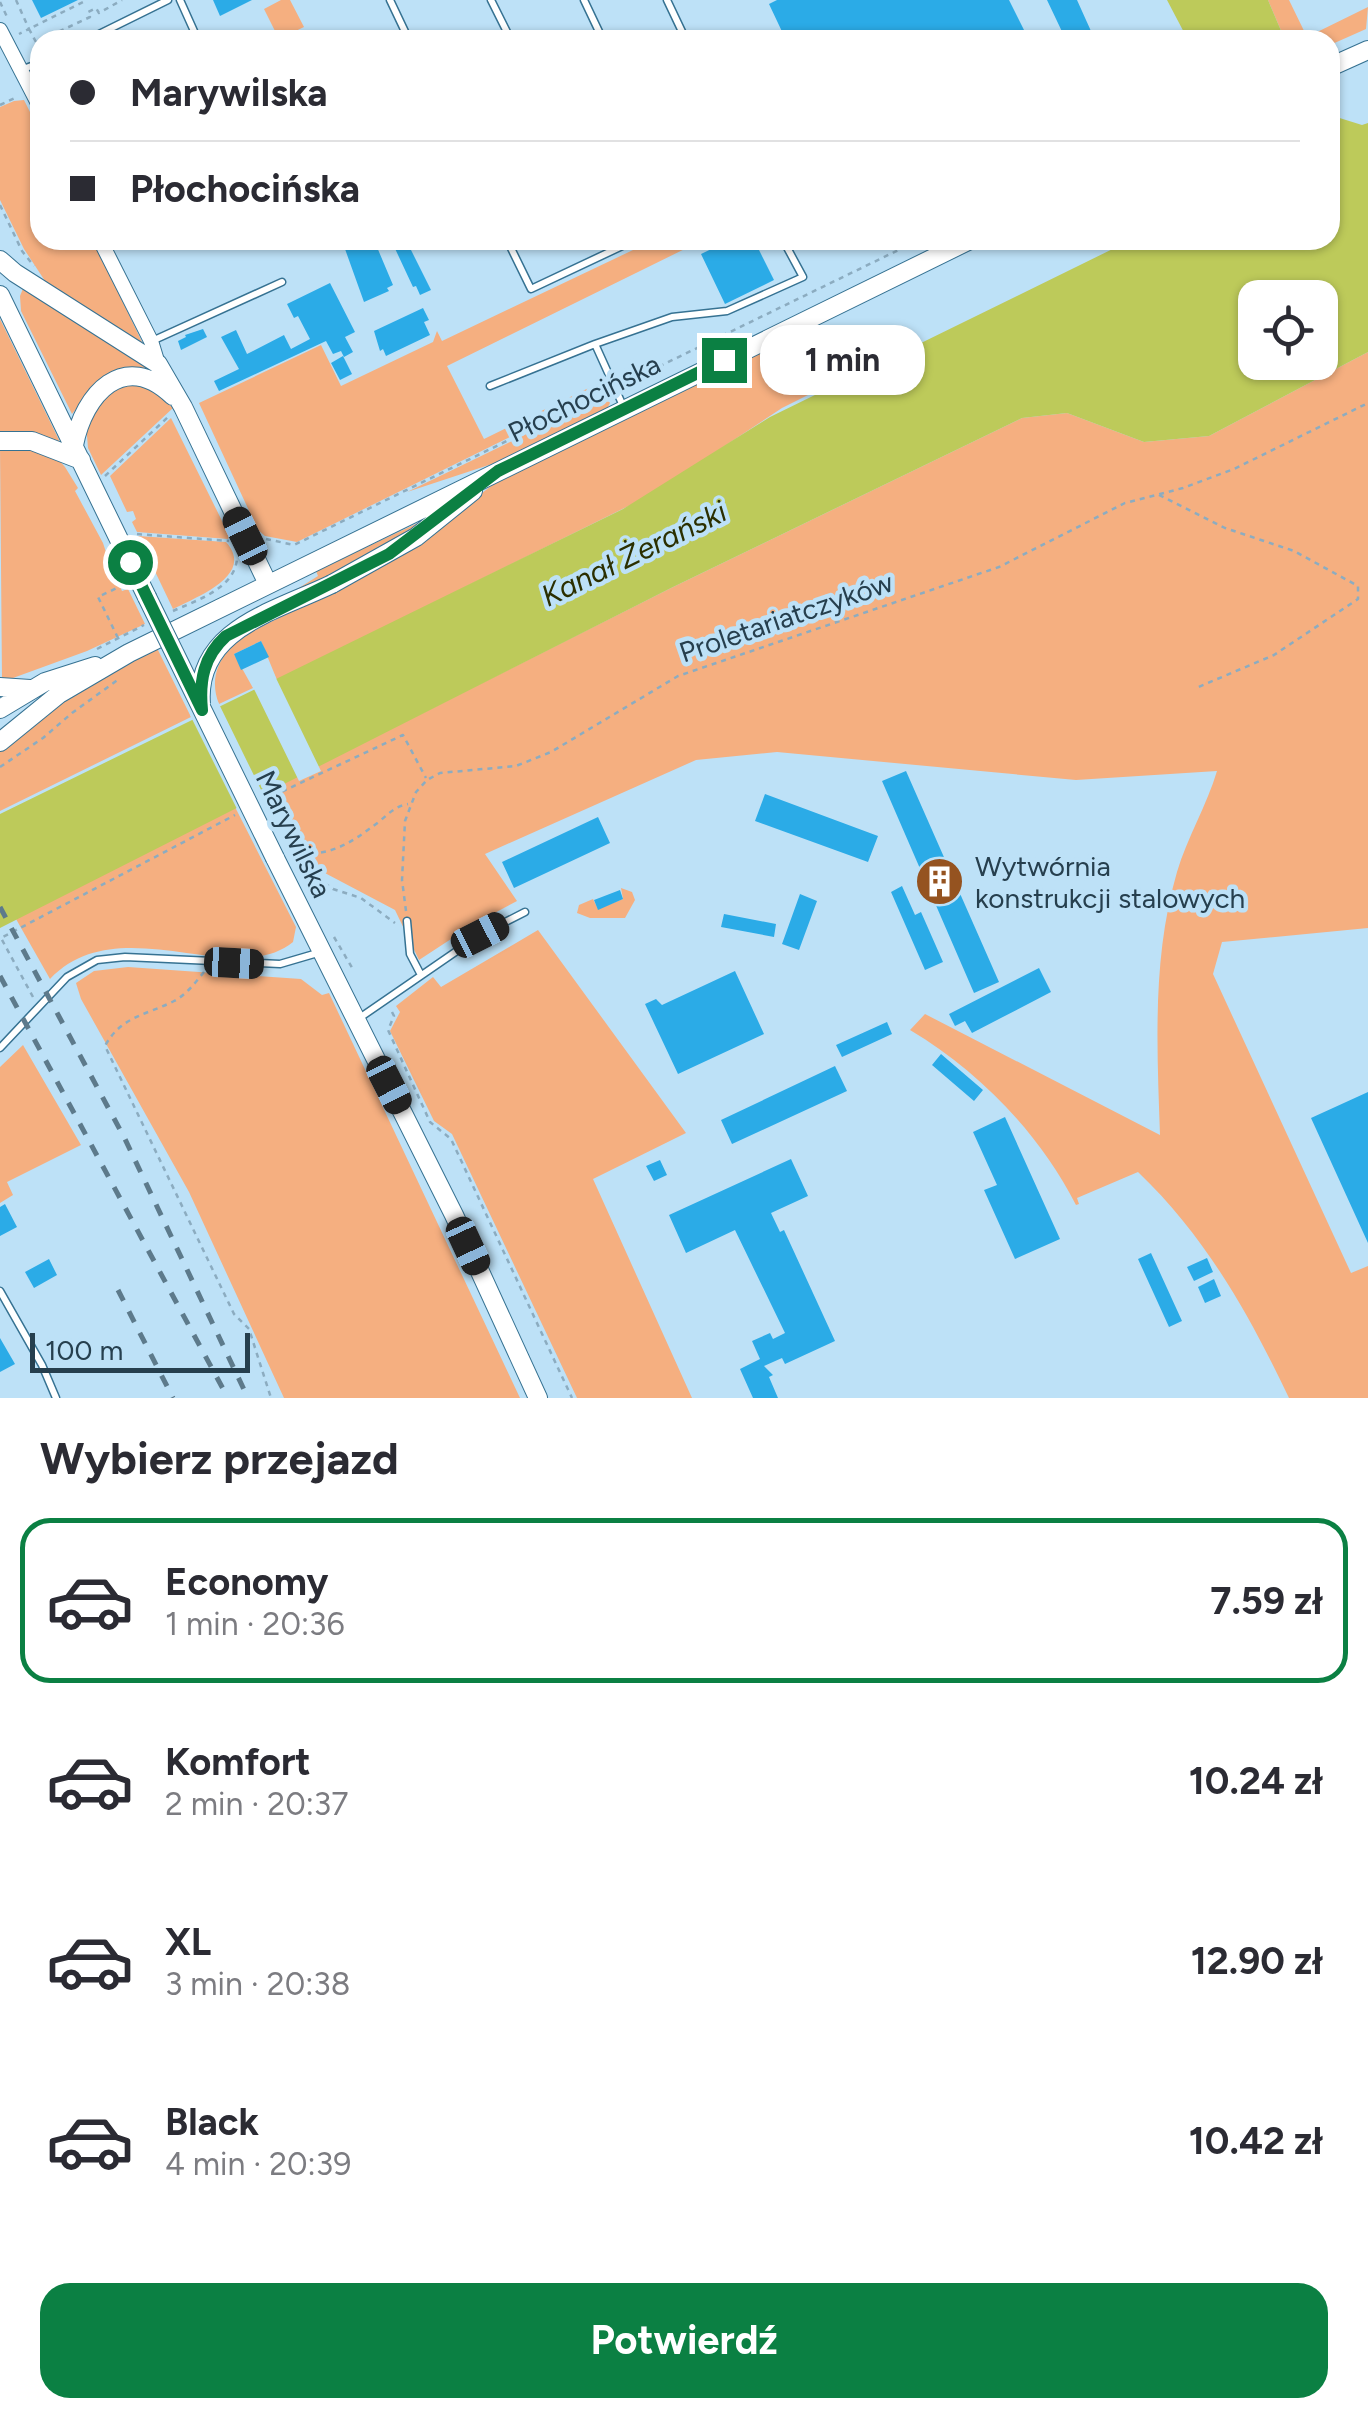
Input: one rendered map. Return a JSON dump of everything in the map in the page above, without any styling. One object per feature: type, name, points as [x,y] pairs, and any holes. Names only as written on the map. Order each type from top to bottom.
[{"type":"main road","points":[[1340,63],[1368,50]]},
{"type":"main road","name":"Płochocińska","points":[[0,742],[9,728],[46,704],[122,666],[268,582],[950,250]]},
{"type":"main road","points":[[0,260],[32,276],[158,364],[177,410]]},
{"type":"main road","name":"Marywilska","points":[[0,295],[202,710],[282,856],[322,952],[454,1215],[538,1398]]},
{"type":"main road","points":[[0,441],[32,441],[77,453],[85,409],[95,394],[112,381],[136,378],[161,385],[268,582]]},
{"type":"main road","points":[[202,710],[203,671],[219,643],[236,630],[332,584],[416,537],[498,471]]},
{"type":"main road","name":"Płochocińska","points":[[0,709],[61,675],[122,666]]},
{"type":"main road","points":[[0,687],[30,689]]},
{"type":"street","points":[[0,30],[30,85]]},
{"type":"street","points":[[105,250],[151,341],[158,364]]},
{"type":"lane","points":[[107,30],[168,0]]},
{"type":"lane","points":[[180,0],[194,30]]},
{"type":"lane","points":[[390,0],[405,30]]},
{"type":"lane","points":[[492,0],[506,30]]},
{"type":"lane","points":[[584,0],[599,30]]},
{"type":"lane","points":[[667,0],[681,30]]},
{"type":"lane","points":[[20,70],[30,66]]},
{"type":"lane","points":[[512,250],[531,289],[613,250]]},
{"type":"lane","points":[[490,386],[672,317],[727,311],[802,276],[788,250]]},
{"type":"lane","points":[[151,341],[282,282]]},
{"type":"lane","points":[[595,344],[624,409]]},
{"type":"lane","points":[[356,1020],[480,935],[525,912]]},
{"type":"lane","points":[[407,921],[410,954],[421,975]]},
{"type":"lane","points":[[0,1048],[68,976],[97,960],[125,957],[280,964],[322,952]]},
{"type":"lane","points":[[0,1291],[56,1398]]},
{"type":"path","points":[[16,0],[29,29]]},
{"type":"path","points":[[16,35],[87,0]]},
{"type":"path","points":[[62,30],[90,17],[88,12],[96,8],[98,13],[122,0]]},
{"type":"path","points":[[0,205],[22,251],[31,261],[32,276]]},
{"type":"path","points":[[31,261],[32,276]]},
{"type":"path","name":"Proletariatczyków","points":[[427,780],[440,773],[516,766],[550,752],[678,676],[1000,567],[1126,503],[1234,469],[1368,403]]},
{"type":"path","points":[[105,474],[177,410]]},
{"type":"path","points":[[1157,495],[1226,528],[1294,550],[1358,586],[1358,599],[1274,655],[1196,688]]},
{"type":"path","points":[[260,538],[294,545]]},
{"type":"path","points":[[118,638],[98,597],[124,584]]},
{"type":"path","points":[[0,766],[44,738],[122,666]]},
{"type":"path","points":[[252,807],[403,734],[427,780],[410,804],[403,840],[407,921]]},
{"type":"path","points":[[282,856],[321,856],[354,841],[398,807],[410,804]]},
{"type":"path","points":[[38,1008],[0,938],[234,816]]},
{"type":"path","points":[[294,863],[333,889],[366,900],[408,934]]},
{"type":"path","points":[[214,962],[186,993],[173,1002],[141,1012],[111,1035],[105,1046],[234,1314],[248,1330],[271,1398]]},
{"type":"path","points":[[391,1010],[394,1016],[388,1030],[430,1122],[452,1139],[572,1398]]},
{"type":"shaded area","points":[[290,0],[304,27],[274,30],[264,9]]},
{"type":"shaded area","points":[[1268,0],[1289,0],[1304,30],[1281,30]]},
{"type":"shaded area","points":[[1368,7],[1366,29],[1340,41],[1340,30],[1321,30]]},
{"type":"shaded area","points":[[24,100],[30,112],[30,250],[98,250],[143,344],[49,287],[24,249],[0,200],[0,107]]},
{"type":"shaded area","points":[[633,250],[683,250],[447,366],[484,439],[603,381],[602,388],[593,396],[297,542],[265,536],[258,530],[199,403],[321,345],[341,386],[433,342],[437,331],[442,341]]},
{"type":"shaded area","points":[[24,286],[153,367],[153,372],[95,385],[72,414],[21,311]]},
{"type":"shaded area","points":[[0,319],[59,440],[60,443],[0,434]]},
{"type":"shaded area","points":[[810,328],[866,366],[782,408],[676,478],[677,482],[277,680],[261,641],[234,654],[253,688],[219,704],[215,689],[218,668],[229,650],[227,646],[237,639],[348,583],[429,534],[495,483]]},
{"type":"shaded area","points":[[1368,352],[1368,928],[1222,942],[1213,974],[1351,1273],[1368,1266],[1368,1398],[1289,1398],[1224,1278],[1185,1223],[1138,1172],[1077,1198],[1076,1205],[1044,1153],[1005,1106],[960,1065],[910,1030],[925,1014],[1160,1135],[1158,1003],[1163,937],[1177,872],[1217,771],[1076,780],[777,752],[696,760],[485,854],[517,901],[419,960],[395,910],[323,872],[270,790],[671,588],[1022,418],[1067,413],[1144,442],[1209,436],[1315,380],[1338,380],[1338,368]]},
{"type":"shaded area","points":[[139,385],[153,389],[173,408],[101,475],[88,448],[86,424],[106,393]]},
{"type":"shaded area","points":[[605,396],[610,403],[607,409],[498,462],[407,492]]},
{"type":"shaded area","points":[[171,418],[228,539],[137,532],[132,522],[136,519],[133,511],[127,512],[110,476]]},
{"type":"shaded area","points":[[20,446],[57,458],[65,467],[103,543],[107,569],[112,567],[122,591],[128,589],[145,624],[87,651],[2,682],[0,447]]},
{"type":"shaded area","points":[[424,520],[401,540],[275,603],[318,576],[316,571]]},
{"type":"shaded area","points":[[138,536],[226,542],[234,565],[208,591],[173,609]]},
{"type":"shaded area","points":[[157,648],[191,717],[0,811],[0,749],[68,695]]},
{"type":"shaded area","points":[[235,807],[296,927],[293,942],[268,954],[240,958],[142,948],[109,950],[78,959],[50,979],[16,919]]},
{"type":"shaded area","points":[[621,888],[632,892],[635,900],[625,918],[590,918],[577,913],[579,905],[593,899],[598,909],[623,899]]},
{"type":"shaded area","points":[[538,930],[686,1133],[593,1179],[692,1398],[577,1398],[452,1134],[434,1121],[390,1031],[400,1012],[396,1006],[433,977],[441,987]]},
{"type":"shaded area","points":[[128,967],[301,979],[322,995],[329,993],[520,1398],[284,1398],[189,1192],[81,999],[76,983],[94,971]]},
{"type":"shaded area","points":[[23,1045],[81,1145],[7,1182],[13,1195],[0,1203],[0,1067]]},
{"type":"water","points":[[1167,0],[1268,0],[1281,30],[1183,30]]},
{"type":"water","name":"Kanał Żerański","points":[[1340,118],[1368,123],[1368,352],[1338,368],[1338,280],[1238,280],[1238,380],[1315,380],[1209,436],[1144,442],[1067,413],[1022,418],[671,588],[0,928],[0,814],[623,509],[770,417],[1111,250],[1340,250]]},
{"type":"pier","points":[[274,674],[321,771],[299,781],[252,685]]},
{"type":"pier","points":[[218,702],[265,798],[238,811],[190,715]]},
{"type":"building","points":[[32,0],[78,0],[41,18]]},
{"type":"building","points":[[213,0],[252,0],[220,16]]},
{"type":"building","points":[[777,0],[1009,0],[1024,30],[781,30],[769,4]]},
{"type":"building","points":[[1047,0],[1077,0],[1090,30],[1061,30]]},
{"type":"building","points":[[345,250],[378,250],[393,285],[387,288],[389,291],[364,302]]},
{"type":"building","points":[[396,250],[411,250],[431,290],[420,295]]},
{"type":"building","points":[[709,250],[759,250],[774,280],[725,304],[701,254]]},
{"type":"building","points":[[330,283],[355,332],[345,337],[353,352],[344,357],[341,351],[333,354],[326,341],[219,391],[214,381],[239,369],[221,337],[236,330],[247,354],[284,335],[291,349],[310,339],[287,304]]},
{"type":"building","points":[[423,308],[430,335],[386,356],[383,349],[380,351],[374,331]]},
{"type":"building","points":[[203,329],[207,337],[181,350],[178,341]]},
{"type":"building","points":[[343,356],[352,374],[340,380],[331,363]]},
{"type":"building","points":[[261,641],[269,657],[241,670],[234,654]]},
{"type":"building","name":"Wytwórnia konstrukcji stalowych","points":[[906,771],[999,982],[974,993],[882,781]]},
{"type":"building","points":[[765,794],[878,836],[868,862],[755,821]]},
{"type":"building","points":[[598,817],[610,843],[514,888],[502,862]]},
{"type":"building","points":[[902,886],[915,915],[921,912],[943,962],[925,970],[891,892]]},
{"type":"building","points":[[620,890],[623,899],[598,910],[594,900]]},
{"type":"building","points":[[800,894],[817,901],[799,950],[782,944]]},
{"type":"building","points":[[724,914],[776,924],[774,937],[721,927]]},
{"type":"building","points":[[1039,968],[1051,992],[972,1033],[965,1021],[955,1026],[949,1014]]},
{"type":"building","points":[[735,971],[764,1034],[678,1074],[645,1004],[656,999],[662,1005]]},
{"type":"building","points":[[887,1022],[892,1034],[842,1057],[836,1045]]},
{"type":"building","points":[[941,1054],[983,1090],[974,1101],[932,1065]]},
{"type":"building","points":[[835,1066],[847,1091],[732,1144],[721,1120]]},
{"type":"building","points":[[1368,1092],[1368,1243],[1311,1118]]},
{"type":"building","points":[[1005,1117],[1060,1239],[1015,1259],[984,1190],[997,1185],[973,1132]]},
{"type":"building","points":[[791,1159],[808,1196],[771,1213],[780,1232],[784,1230],[835,1341],[785,1364],[782,1358],[764,1366],[773,1375],[769,1377],[778,1398],[753,1398],[740,1369],[760,1359],[752,1341],[770,1333],[773,1339],[785,1333],[735,1230],[686,1253],[669,1215]]},
{"type":"building","points":[[660,1160],[667,1175],[654,1181],[646,1166]]},
{"type":"building","points":[[5,1204],[17,1227],[0,1236],[0,1207]]},
{"type":"building","points":[[1151,1253],[1182,1321],[1169,1327],[1138,1259]]},
{"type":"building","points":[[1207,1258],[1213,1272],[1194,1281],[1187,1267]]},
{"type":"building","points":[[49,1259],[57,1275],[34,1288],[25,1272]]},
{"type":"building","points":[[1214,1279],[1221,1296],[1205,1303],[1198,1287]]},
{"type":"building","points":[[0,1338],[15,1364],[0,1372]]},
{"type":"railway","points":[[0,907],[124,1137],[248,1398]]},
{"type":"railway","points":[[0,976],[228,1398]]},
{"type":"railway","points":[[118,1290],[173,1398]]},
{"type":"place","name":"Wytwórnia konstrukcji stalowych","points":[[940,882]]},
{"type":"route","points":[[130,562],[202,710],[203,671],[226,636],[389,554],[498,471],[724,360]]}]
